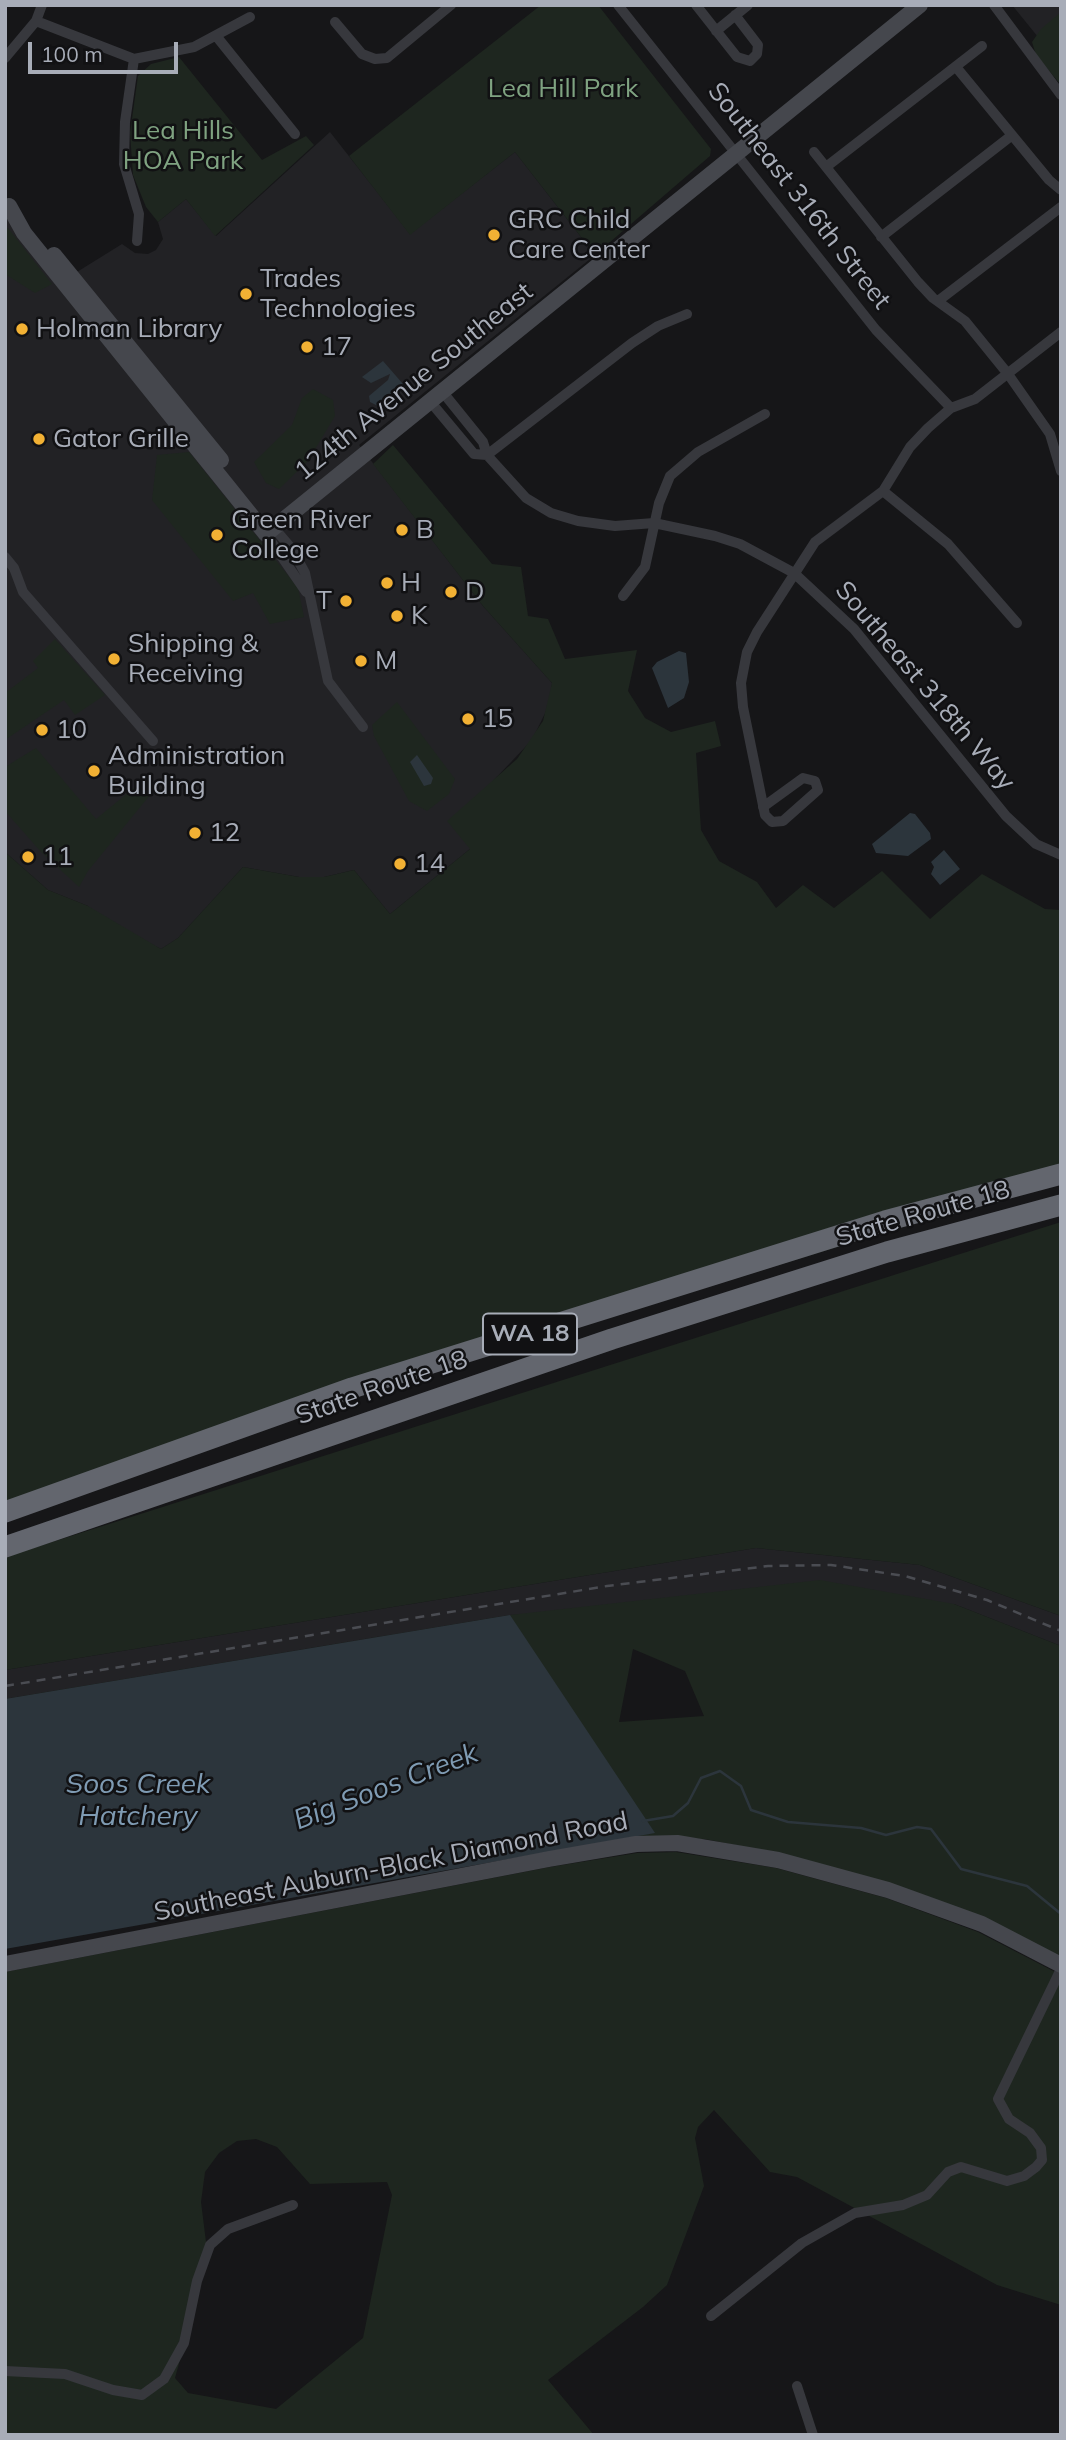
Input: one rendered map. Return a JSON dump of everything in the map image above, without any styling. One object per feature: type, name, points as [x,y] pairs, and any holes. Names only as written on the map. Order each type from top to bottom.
[{"type":"highway","name":"State Route 18","points":[[5,1512],[352,1388],[885,1222],[1061,1174]]},
{"type":"highway","name":"State Route 18","points":[[5,1547],[612,1339],[887,1252],[1061,1205]]},
{"type":"street","points":[[5,58],[36,21],[42,5]]},
{"type":"street","points":[[335,22],[362,54],[374,59],[387,58],[451,5]]},
{"type":"street","name":"Southeast 316th Street","points":[[618,5],[876,330],[951,408]]},
{"type":"street","points":[[696,5],[741,60],[754,58],[758,45],[735,15]]},
{"type":"street","points":[[716,31],[747,5]]},
{"type":"street","name":"124th Avenue Southeast","points":[[270,531],[920,5]]},
{"type":"street","points":[[994,5],[1061,95]]},
{"type":"street","points":[[36,21],[134,59],[194,47],[250,17]]},
{"type":"street","points":[[217,37],[295,134]]},
{"type":"street","points":[[827,167],[982,46]]},
{"type":"street","points":[[134,59],[125,122],[124,164],[139,214],[137,241]]},
{"type":"street","points":[[956,66],[1012,136],[1061,190]]},
{"type":"street","points":[[881,237],[1012,136]]},
{"type":"street","points":[[814,152],[881,237],[938,301],[965,321],[1008,373],[1050,434],[1061,471]]},
{"type":"street","points":[[7,204],[100,308],[270,531],[310,598],[328,681],[363,727]]},
{"type":"street","points":[[938,301],[1061,207]]},
{"type":"street","points":[[487,456],[638,338],[687,314]]},
{"type":"street","points":[[763,807],[803,778],[815,781],[818,790],[783,821],[768,820],[763,807],[741,694],[741,673],[752,641],[794,573],[820,537],[860,511],[883,491],[910,447],[951,408],[967,404],[1061,332]]},
{"type":"street","name":"Southeast 318th Way","points":[[435,395],[474,454],[487,456],[526,498],[551,513],[615,526],[654,523],[715,536],[740,544],[794,573],[854,629],[1006,816],[1036,844],[1061,855]]},
{"type":"street","points":[[623,596],[645,567],[665,485],[677,468],[708,446],[765,414]]},
{"type":"street","points":[[883,491],[948,544],[1017,623]]},
{"type":"street","points":[[5,557],[14,568],[23,592],[153,741]]},
{"type":"street","name":"Southeast Auburn-Black Diamond Road","points":[[5,1964],[549,1859],[636,1844],[677,1843],[778,1860],[888,1889],[982,1924],[1061,1967]]},
{"type":"street","points":[[711,2316],[802,2243],[855,2213],[903,2205],[927,2195],[948,2172],[961,2167],[1007,2181],[1024,2176],[1042,2161],[1041,2148],[1030,2133],[1009,2119],[998,2099],[1061,1967]]},
{"type":"street","points":[[5,2371],[65,2374],[113,2390],[142,2395],[164,2379],[184,2343],[197,2281],[210,2245],[228,2230],[293,2205]]},
{"type":"street","points":[[797,2386],[813,2435]]},
{"type":"shaded area","points":[[1012,5],[1061,5],[1061,19],[1038,37]]},
{"type":"shaded area","name":"Green River College","points":[[330,132],[410,234],[515,152],[595,255],[359,445],[483,606],[552,683],[550,703],[532,740],[491,783],[470,849],[390,914],[354,870],[324,877],[299,877],[243,867],[178,938],[161,949],[94,916],[88,906],[48,890],[5,852],[5,216],[56,285],[122,244],[135,253],[148,254],[156,250],[163,239],[158,222],[186,199],[216,236]]},
{"type":"shaded area","points":[[756,1548],[920,1565],[1061,1616],[1061,1646],[954,1604],[510,1615],[5,1699],[5,1670]]},
{"type":"green space","name":"Lea Hill Park","points":[[541,5],[598,5],[711,149],[710,156],[595,255],[515,152],[410,235],[349,156]]},
{"type":"green space","points":[[1061,12],[1061,85],[1036,55],[1032,42],[1041,29]]},
{"type":"green space","name":"Lea Hills HOA Park","points":[[179,57],[262,160],[306,136],[314,145],[215,236],[186,199],[158,222],[146,207],[133,175],[130,133],[138,76],[151,64]]},
{"type":"green space","points":[[8,228],[52,284],[35,293],[5,274],[5,230]]},
{"type":"green space","points":[[313,389],[333,400],[335,416],[308,461],[279,489],[266,483],[254,462],[292,425],[302,398]]},
{"type":"green space","points":[[393,445],[492,564],[521,567],[528,616],[548,619],[565,659],[637,650],[628,691],[645,718],[671,732],[715,721],[721,746],[696,753],[701,830],[719,861],[757,882],[776,908],[803,885],[834,908],[882,871],[930,919],[982,874],[1045,909],[1061,910],[1061,1178],[5,1504],[5,852],[48,890],[88,906],[161,949],[178,938],[243,867],[299,877],[324,877],[354,870],[390,914],[470,849],[447,821],[517,759],[543,721],[552,683],[483,606],[373,464]]},
{"type":"green space","points":[[189,452],[298,588],[304,617],[270,624],[253,593],[233,601],[152,500],[157,455]]},
{"type":"green space","points":[[55,639],[105,695],[75,715],[64,700],[5,740],[5,693],[38,668],[33,661]]},
{"type":"green space","points":[[397,702],[455,779],[449,794],[427,811],[409,801],[374,736],[372,725]]},
{"type":"green space","points":[[36,748],[96,819],[140,783],[150,795],[88,871],[79,887],[41,852],[5,811],[5,767]]},
{"type":"green space","points":[[1061,1222],[1061,1616],[920,1565],[756,1548],[5,1670],[5,1557]]},
{"type":"green space","points":[[820,1580],[954,1604],[1061,1646],[1061,1958],[779,1854],[705,1839],[635,1838],[5,1699],[510,1615]],"holes":[[[633,1649],[685,1671],[704,1716],[619,1722]]]},
{"type":"green space","points":[[676,1852],[776,1868],[886,1898],[978,1932],[1061,1975],[1061,2305],[997,2285],[797,2177],[770,2172],[714,2110],[698,2127],[695,2138],[704,2186],[667,2285],[643,2307],[548,2380],[594,2435],[5,2435],[5,1972],[550,1867],[637,1853]],"holes":[[[256,2139],[277,2147],[310,2184],[387,2182],[392,2195],[363,2338],[276,2409],[188,2393],[175,2378],[208,2258],[201,2202],[205,2172],[219,2153],[237,2141]]]},
{"type":"water","points":[[383,361],[403,384],[378,406],[370,402],[369,396],[388,380],[390,374],[371,383],[362,377]]},
{"type":"water","points":[[679,651],[686,653],[689,682],[684,698],[668,708],[652,668],[657,662]]},
{"type":"water","points":[[417,755],[433,778],[431,784],[424,786],[410,762]]},
{"type":"water","points":[[910,813],[915,814],[930,833],[931,839],[908,856],[876,853],[872,844]]},
{"type":"water","points":[[944,850],[960,869],[940,885],[931,874],[934,867],[931,862]]},
{"type":"water","name":"Soos Creek Hatchery","points":[[510,1615],[655,1833],[5,1949],[5,1699]]},
{"type":"waterway","name":"Big Soos Creek","points":[[643,1821],[673,1816],[688,1803],[701,1778],[720,1771],[741,1786],[751,1810],[788,1822],[861,1828],[886,1835],[917,1827],[931,1829],[961,1869],[1027,1886],[1061,1914]]},
{"type":"railway","points":[[5,1686],[607,1586],[768,1566],[831,1565],[905,1576],[987,1600],[1061,1631]]},
{"type":"place","name":"GRC Child Care Center","points":[[494,235]]},
{"type":"place","name":"Trades Technologies","points":[[246,294]]},
{"type":"place","name":"Holman Library","points":[[22,329]]},
{"type":"place","name":"17","points":[[307,347]]},
{"type":"place","name":"Gator Grille","points":[[39,439]]},
{"type":"place","name":"B","points":[[402,530]]},
{"type":"place","name":"Green River College","points":[[217,535]]},
{"type":"place","name":"H","points":[[387,583]]},
{"type":"place","name":"D","points":[[451,592]]},
{"type":"place","name":"T","points":[[346,601]]},
{"type":"place","name":"K","points":[[397,616]]},
{"type":"place","name":"Shipping & Receiving","points":[[114,659]]},
{"type":"place","name":"M","points":[[361,661]]},
{"type":"place","name":"15","points":[[468,719]]},
{"type":"place","name":"10","points":[[42,730]]},
{"type":"place","name":"Administration Building","points":[[94,771]]},
{"type":"place","name":"12","points":[[195,833]]},
{"type":"place","name":"11","points":[[28,857]]},
{"type":"place","name":"14","points":[[400,864]]}]
